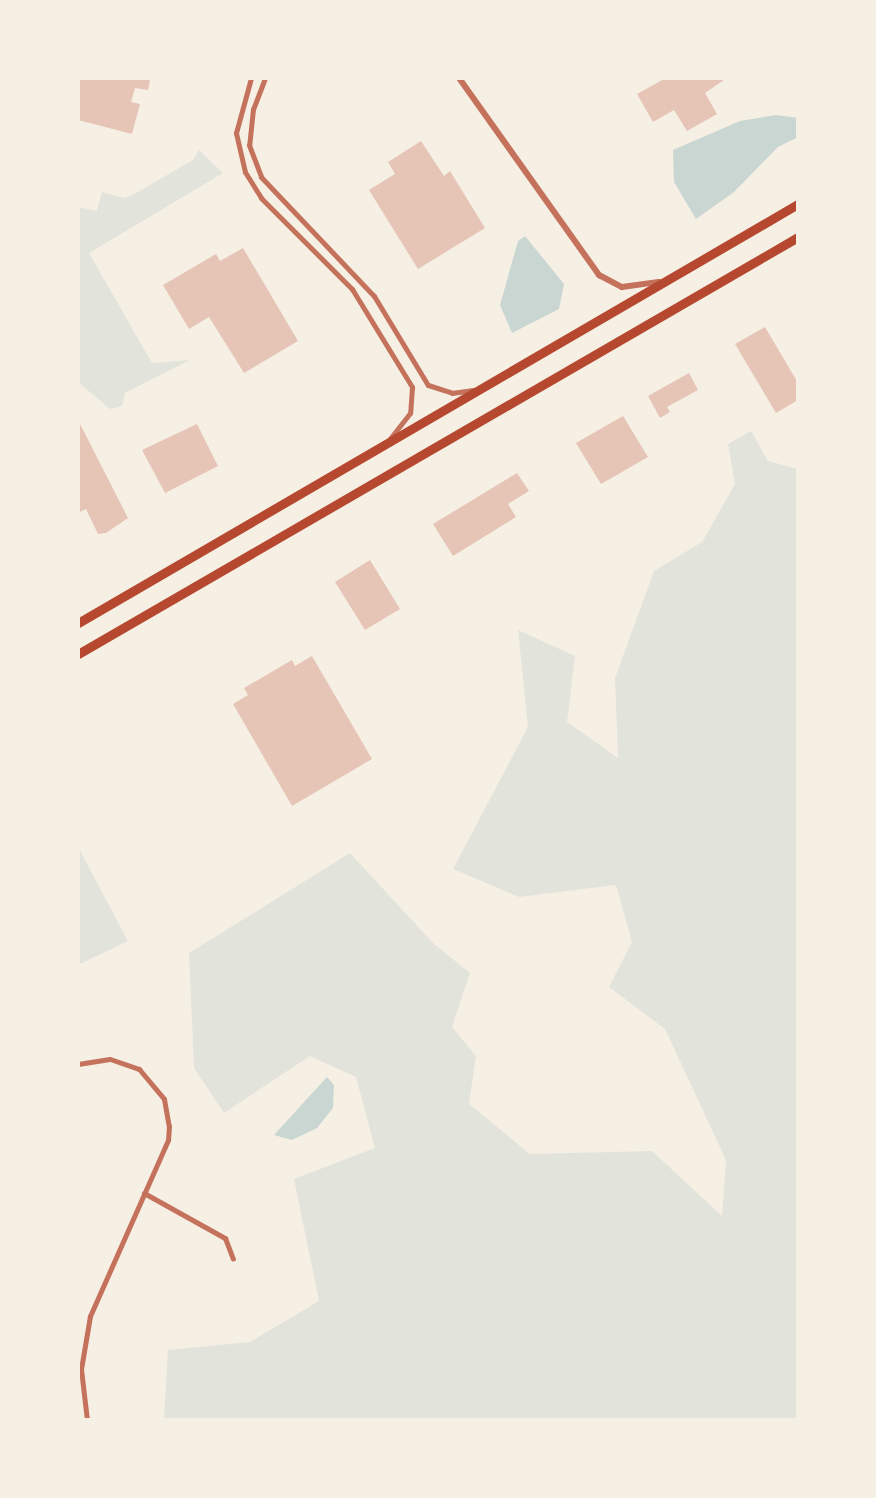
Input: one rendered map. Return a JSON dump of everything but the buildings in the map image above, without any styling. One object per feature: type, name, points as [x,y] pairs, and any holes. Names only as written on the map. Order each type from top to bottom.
[{"type":"highway","points":[[78,623],[798,204]]},
{"type":"highway","points":[[78,654],[798,237]]},
{"type":"street","points":[[251,78],[236,133],[249,181],[268,207],[352,289],[412,387],[410,413],[382,447]]},
{"type":"street","points":[[265,78],[254,109],[249,145],[261,177],[374,296],[428,385],[452,393],[481,389]]},
{"type":"street","points":[[459,78],[599,275],[622,287],[665,281]]},
{"type":"street","points":[[78,1064],[96,1059],[125,1062],[150,1078],[164,1099],[168,1140],[90,1316],[82,1370],[86,1419],[78,1418]]},
{"type":"street","points":[[144,1193],[226,1238],[232,1259]]},
{"type":"shaded area","points":[[776,115],[798,118],[798,137],[778,147],[734,192],[696,219],[674,182],[673,150],[740,121]]},
{"type":"shaded area","points":[[199,150],[223,173],[89,253],[152,363],[190,360],[125,393],[122,406],[110,409],[78,382],[78,207],[97,211],[102,192],[123,198],[131,196],[193,160]]},
{"type":"shaded area","points":[[525,236],[564,284],[559,309],[512,333],[500,305],[518,241]]},
{"type":"shaded area","points":[[751,431],[768,461],[798,469],[798,1420],[164,1420],[168,1350],[250,1342],[319,1301],[294,1179],[375,1148],[356,1077],[310,1056],[224,1113],[194,1068],[189,953],[350,853],[434,944],[470,973],[452,1027],[476,1056],[469,1104],[530,1154],[652,1151],[722,1216],[726,1160],[665,1029],[609,987],[632,942],[616,885],[519,897],[453,869],[528,727],[518,630],[575,656],[567,722],[618,758],[615,678],[654,571],[702,542],[735,484],[728,444]]},
{"type":"shaded area","points":[[78,847],[128,941],[82,963],[78,963]]},
{"type":"shaded area","points":[[327,1077],[334,1085],[333,1108],[317,1128],[292,1140],[274,1135]]}]
